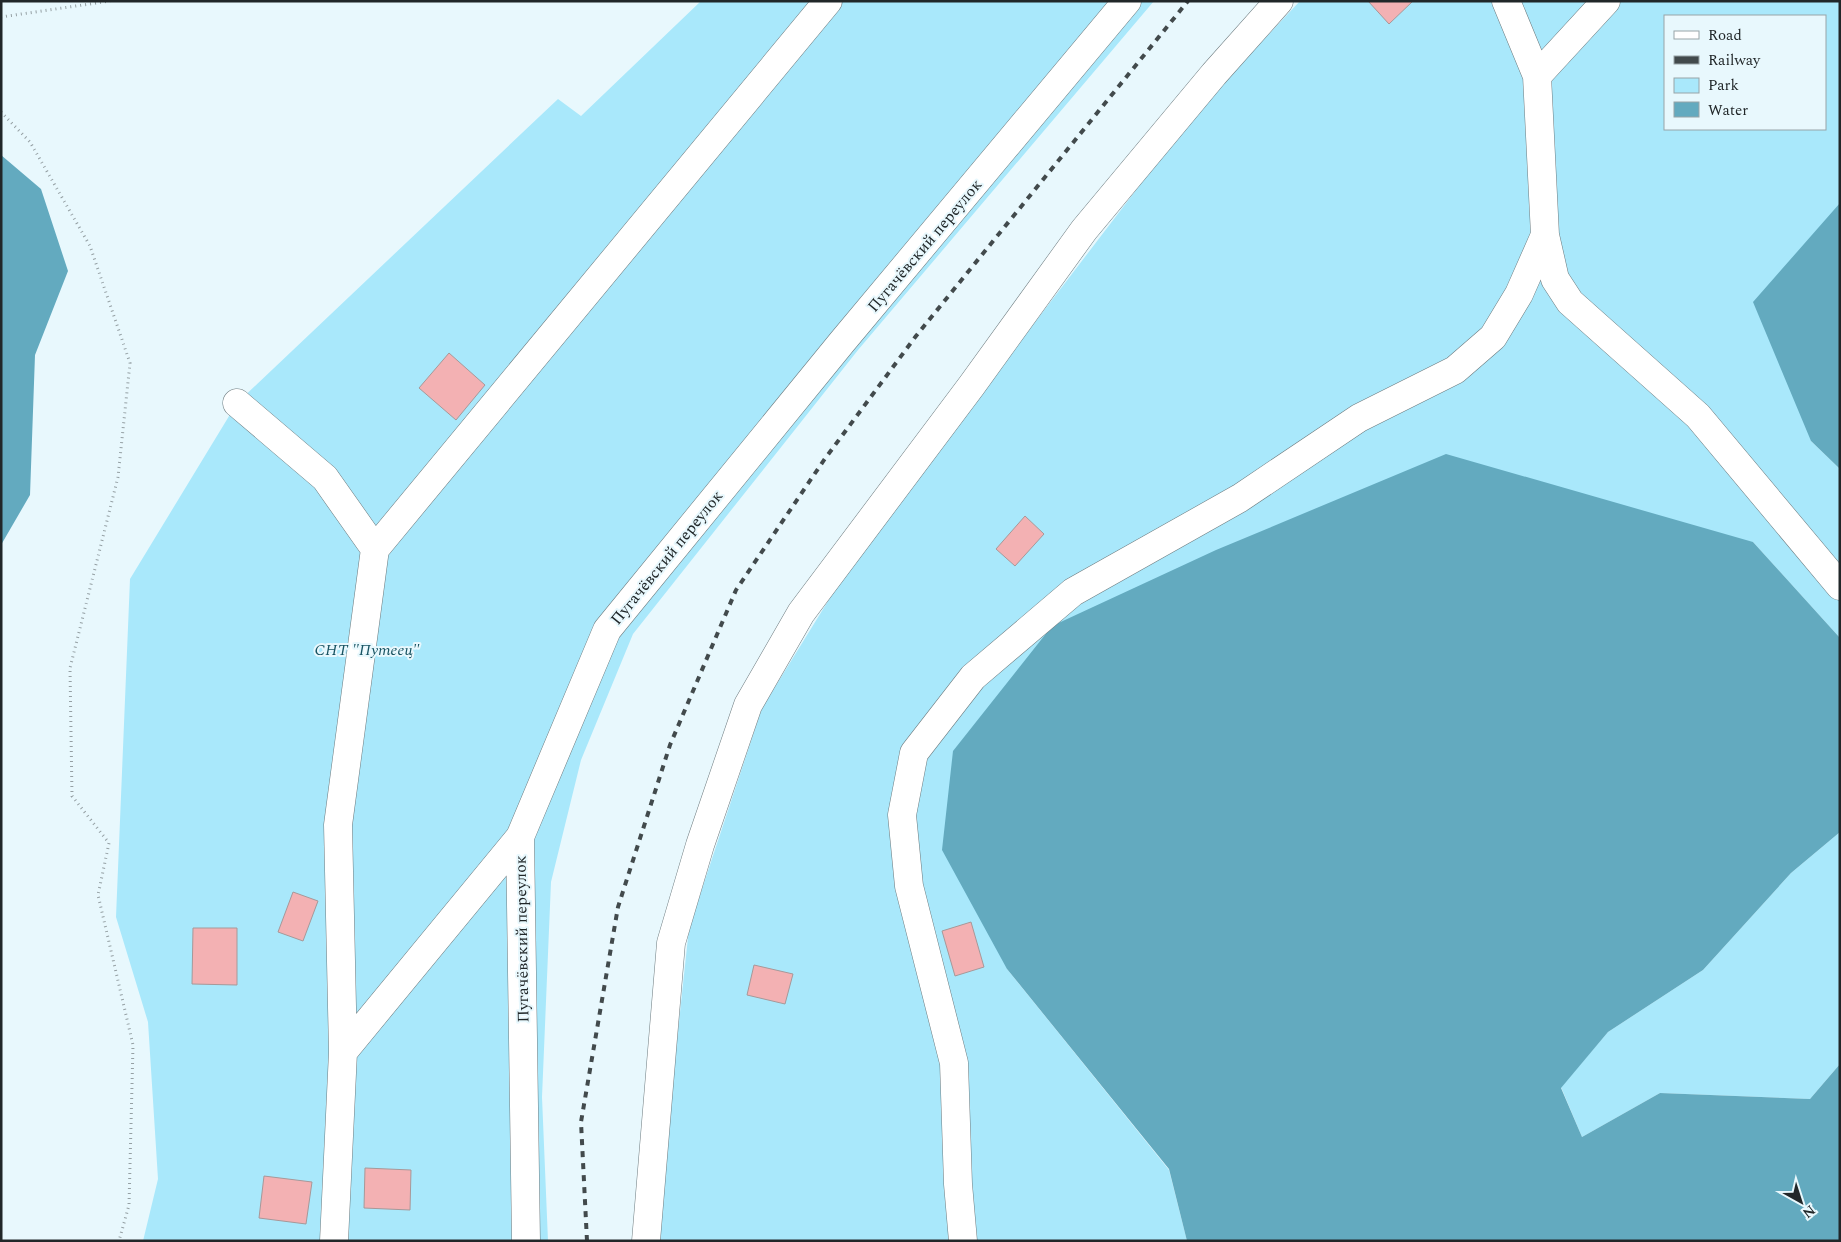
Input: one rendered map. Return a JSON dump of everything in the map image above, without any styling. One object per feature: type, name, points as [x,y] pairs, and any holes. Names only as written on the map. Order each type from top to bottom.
[{"type":"street","points":[[334,1241],[343,1052],[338,825],[375,549],[828,1]]},
{"type":"street","name":"Пугачёвский переулок","points":[[526,1241],[520,837],[607,630],[842,342],[1127,1]]},
{"type":"street","points":[[646,1241],[671,943],[700,845],[748,705],[801,613],[972,385],[1084,230],[1214,74],[1279,1]]},
{"type":"street","points":[[1506,1],[1537,76],[1545,234],[1555,279],[1570,302],[1698,416],[1840,586]]},
{"type":"street","points":[[1537,76],[1606,1]]},
{"type":"street","points":[[963,1241],[958,1184],[954,1063],[909,886],[902,815],[914,753],[973,676],[1072,592],[1240,498],[1359,418],[1455,370],[1493,337],[1519,294],[1545,234]]},
{"type":"street","points":[[237,403],[325,478],[375,549]]},
{"type":"street","points":[[343,1052],[520,837]]},
{"type":"path","points":[[1,17],[110,1]]},
{"type":"path","points":[[1,112],[30,142],[90,246],[130,363],[118,478],[70,668],[72,796],[109,843],[98,895],[133,1045],[130,1205],[119,1241]]},
{"type":"green space","name":"СНТ \"Путеец\"","points":[[701,1],[1154,1],[858,350],[633,634],[581,760],[551,882],[542,1097],[548,1241],[143,1241],[158,1179],[148,1022],[116,917],[130,579],[237,403],[558,99],[581,116]]},
{"type":"green space","points":[[1300,1],[1840,1],[1840,203],[1811,441],[1840,469],[1840,638],[1753,542],[1007,969],[1169,1170],[1187,1241],[659,1241],[657,1228],[689,928],[762,708],[854,559],[1195,113]]},
{"type":"green space","points":[[1840,832],[1840,1064],[1810,1099],[1660,1093],[1582,1137],[1561,1087],[1608,1032],[1703,970],[1791,873]]},
{"type":"water","points":[[1,155],[41,189],[68,271],[35,355],[30,495],[1,545]]},
{"type":"water","points":[[1840,203],[1840,469],[1811,441],[1753,302]]},
{"type":"water","points":[[1446,454],[1753,542],[1840,638],[1840,832],[1791,873],[1703,970],[1608,1032],[1561,1088],[1582,1137],[1660,1093],[1810,1099],[1840,1064],[1840,1241],[1187,1241],[1169,1169],[1007,969],[942,850],[953,751],[1052,626],[1216,550]]},
{"type":"building","points":[[1368,1],[1413,1],[1389,24]]},
{"type":"building","points":[[449,353],[485,385],[456,420],[419,388]]},
{"type":"building","points":[[1025,516],[1044,534],[1015,566],[996,549]]},
{"type":"building","points":[[293,892],[318,901],[303,941],[278,932]]},
{"type":"building","points":[[971,922],[984,967],[955,976],[942,931]]},
{"type":"building","points":[[193,928],[237,928],[237,985],[192,984]]},
{"type":"building","points":[[754,965],[793,974],[785,1004],[747,995]]},
{"type":"building","points":[[365,1168],[411,1170],[410,1210],[364,1208]]},
{"type":"building","points":[[264,1176],[312,1182],[306,1224],[259,1218]]},
{"type":"railway","points":[[587,1241],[581,1122],[618,907],[670,745],[736,590],[824,460],[916,336],[1188,1]]}]
